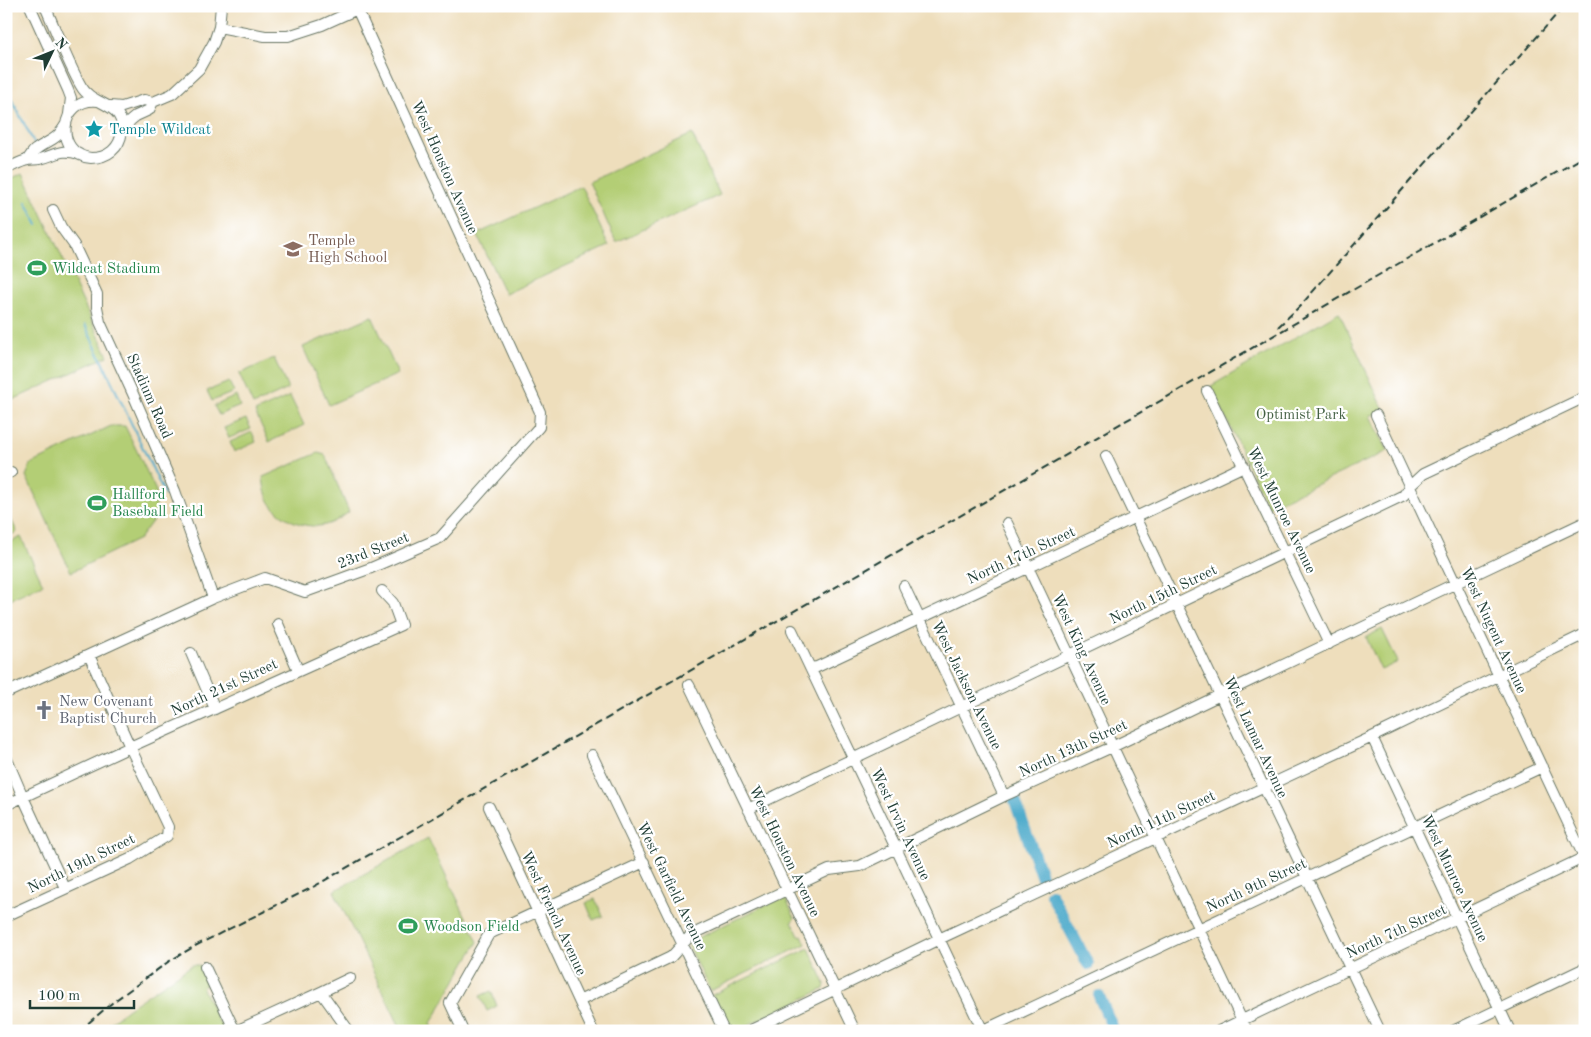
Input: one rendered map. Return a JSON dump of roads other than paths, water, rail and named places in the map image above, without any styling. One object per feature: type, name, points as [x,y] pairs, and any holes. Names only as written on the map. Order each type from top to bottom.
[{"type":"street","points":[[30,6],[68,90],[71,105],[65,130],[67,140],[72,148],[80,154]]},
{"type":"street","points":[[45,6],[80,85],[88,96],[98,102]]},
{"type":"street","points":[[27,160],[35,150],[60,134],[76,107],[84,102],[92,101],[122,107],[144,100],[153,102],[172,94],[199,69],[214,42],[221,6]]},
{"type":"street","points":[[218,27],[265,36],[288,36],[322,25],[360,8]]},
{"type":"street","name":"West Houston Avenue","points":[[360,8],[506,337]]},
{"type":"street","points":[[122,133],[130,121],[149,110],[153,102]]},
{"type":"street","points":[[6,169],[27,160],[39,160],[52,154],[64,152],[80,154],[89,158],[99,158],[108,154],[116,148],[122,133],[120,120],[110,106]]},
{"type":"street","name":"Stadium Road","points":[[54,210],[61,227],[74,246],[96,294],[100,322],[175,492],[212,598]]},
{"type":"street","name":"23rd Street","points":[[6,693],[212,598],[265,578],[305,592],[371,568],[440,538],[539,427],[540,412],[506,337]]},
{"type":"street","name":"West Munroe Avenue","points":[[1207,390],[1329,644]]},
{"type":"street","name":"North 15th Street","points":[[748,808],[1404,495],[1410,486],[1423,474],[1585,397]]},
{"type":"street","name":"West Nugent Avenue","points":[[1376,415],[1585,858]]},
{"type":"street","name":"West Lamar Avenue","points":[[1106,456],[1380,1031]]},
{"type":"street","name":"North 17th Street","points":[[810,668],[817,667],[920,620],[1244,466]]},
{"type":"street","name":"North 13th Street","points":[[579,1001],[671,957],[691,935],[829,870],[860,866],[896,850],[1004,796],[1112,747],[1585,522]]},
{"type":"street","name":"West King Avenue","points":[[1007,523],[1247,1031]]},
{"type":"street","name":"West Jackson Avenue","points":[[904,586],[1004,796]]},
{"type":"street","name":"North 21st Street","points":[[6,805],[401,624],[393,603],[382,591]]},
{"type":"street","points":[[278,624],[298,670]]},
{"type":"street","name":"West Irvin Avenue","points":[[792,630],[983,1031]]},
{"type":"street","name":"North 11th Street","points":[[749,1031],[939,939],[1372,737],[1585,634]]},
{"type":"street","points":[[191,653],[215,709]]},
{"type":"street","points":[[89,655],[130,747]]},
{"type":"street","name":"West Houston Avenue","points":[[689,685],[855,1031]]},
{"type":"street","name":"West Munroe Avenue","points":[[1372,737],[1510,1031]]},
{"type":"street","name":"North 19th Street","points":[[6,916],[130,859],[167,836],[168,827],[130,747]]},
{"type":"street","name":"West Garfield Avenue","points":[[592,755],[724,1031]]},
{"type":"street","points":[[6,757],[65,888]]},
{"type":"street","name":"North 9th Street","points":[[983,1031],[1197,928],[1542,767]]},
{"type":"street","name":"West French Avenue","points":[[489,807],[593,1031]]},
{"type":"street","name":"North 7th Street","points":[[1219,1031],[1585,858]]},
{"type":"street","points":[[463,1031],[450,1003],[490,934],[644,862]]},
{"type":"street","points":[[205,967],[236,1031],[350,978]]},
{"type":"street","points":[[1453,1031],[1585,968]]},
{"type":"street","points":[[321,992],[349,1031]]},
{"type":"waterway","points":[[6,94],[11,98],[34,143]]},
{"type":"waterway","points":[[26,202],[38,225]]},
{"type":"waterway","points":[[85,325],[165,495]]},
{"type":"waterway","points":[[1014,798],[1042,878]]},
{"type":"waterway","points":[[1051,894],[1088,964]]},
{"type":"waterway","points":[[1099,996],[1114,1031]]},
{"type":"railway","points":[[1278,327],[1301,305],[1564,6]]},
{"type":"railway","points":[[79,1031],[113,1002],[168,962],[195,946],[313,887],[1585,156]]},
{"type":"place","name":"Temple Wildcat","points":[[94,129]]},
{"type":"place","name":"Temple High School","points":[[293,249]]},
{"type":"place","name":"Wildcat Stadium","points":[[37,268]]},
{"type":"place","name":"Hallford Baseball Field","points":[[97,503]]},
{"type":"place","name":"New Covenant Baptist Church","points":[[44,710]]},
{"type":"place","name":"Woodson Field","points":[[408,926]]},
{"type":"park label","name":"Optimist Park","points":[[1301,414]]}]
